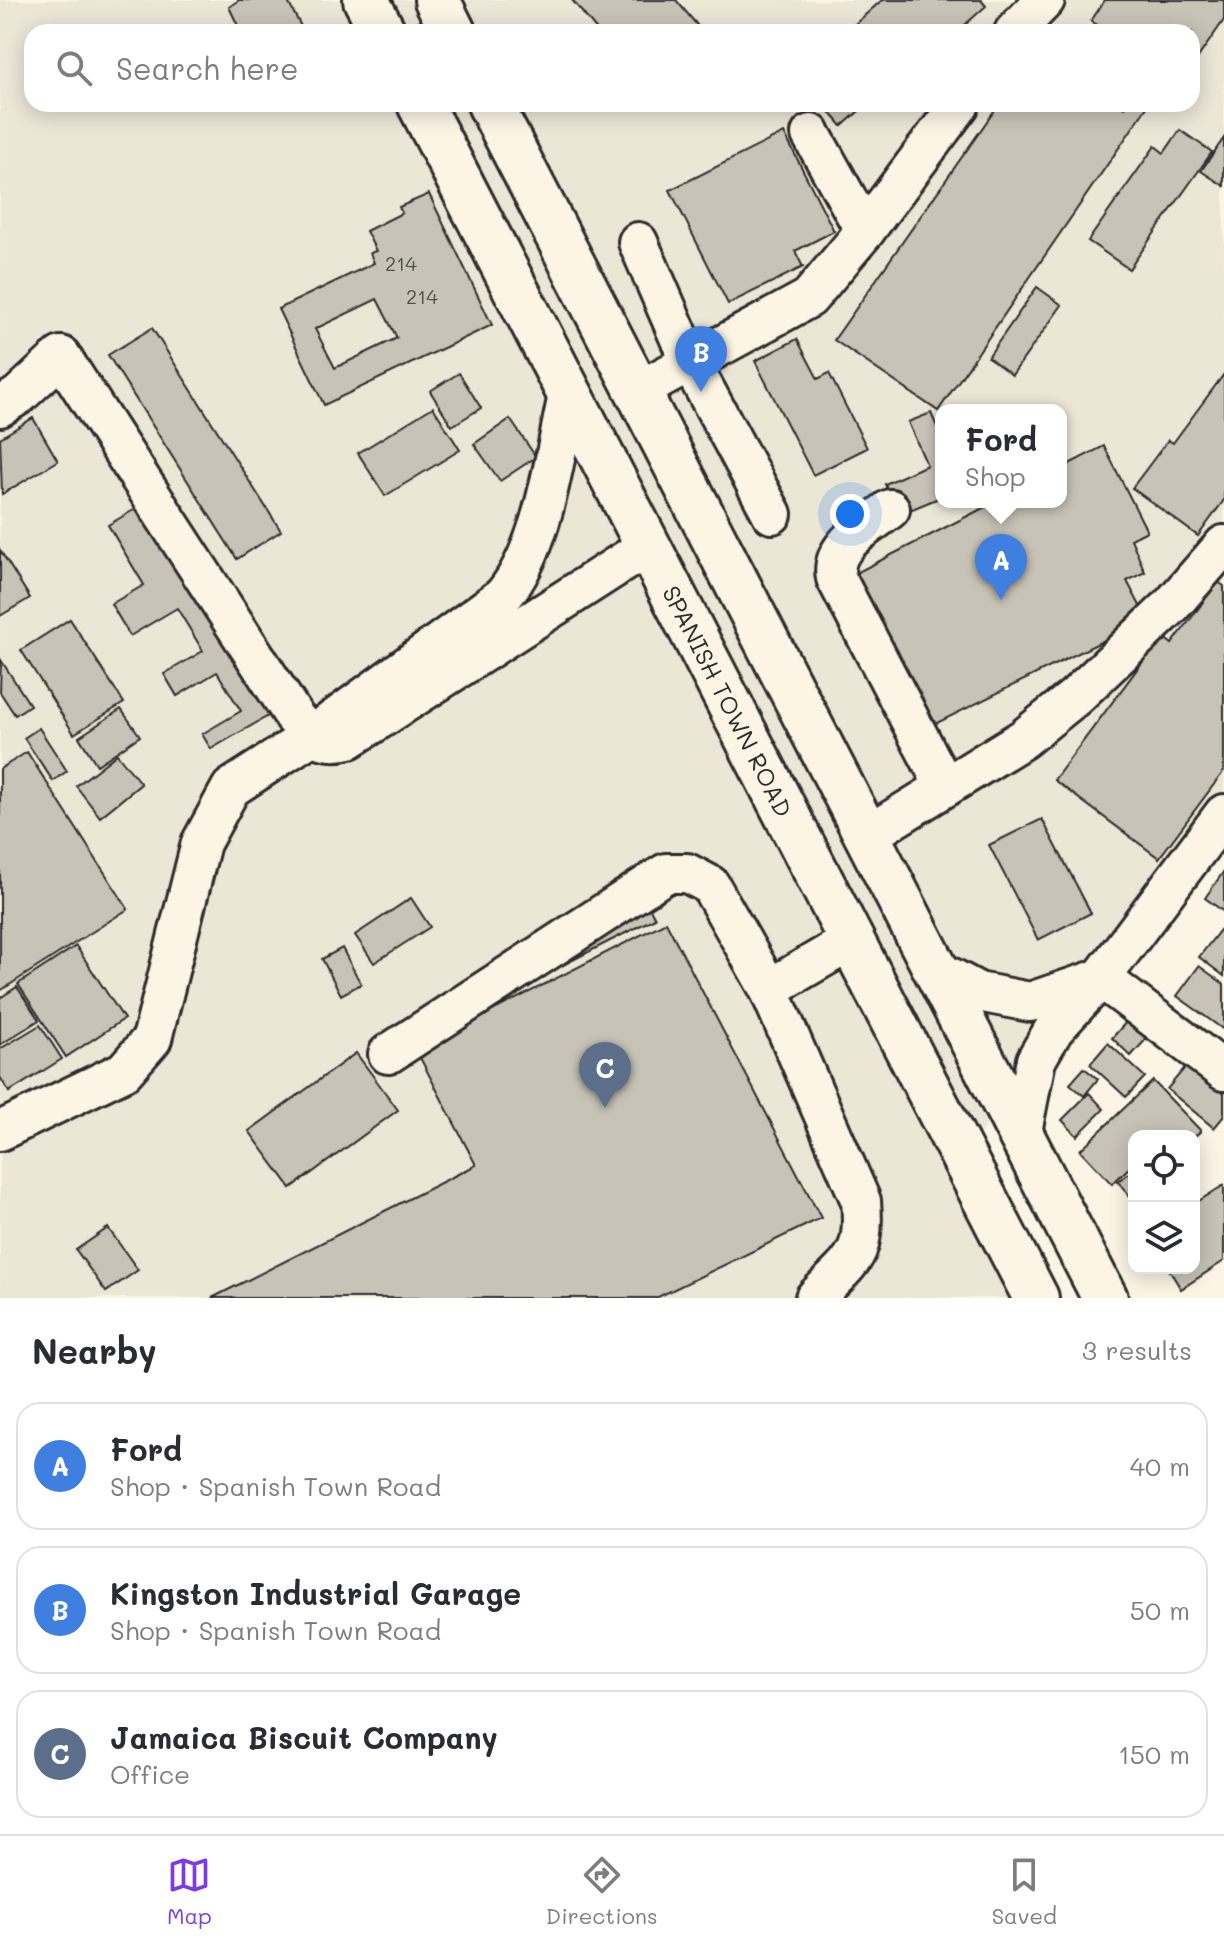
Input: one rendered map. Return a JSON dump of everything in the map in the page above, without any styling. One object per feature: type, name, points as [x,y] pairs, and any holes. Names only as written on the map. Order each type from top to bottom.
[{"type":"highway","points":[[366,0],[379,24]]},
{"type":"highway","points":[[437,0],[449,24]]},
{"type":"highway","name":"SPANISH TOWN ROAD","points":[[424,112],[1036,1298]]},
{"type":"highway","points":[[494,112],[1105,1298]]},
{"type":"highway","points":[[538,197],[521,219],[654,519],[648,546]]},
{"type":"street","points":[[1022,24],[1045,0]]},
{"type":"street","points":[[638,391],[809,298],[865,231],[954,112]]},
{"type":"street","points":[[811,134],[865,231]]},
{"type":"street","points":[[638,242],[690,362],[772,514]]},
{"type":"street","points":[[0,407],[19,395],[61,356],[295,718],[311,736],[334,743],[349,739],[648,546]]},
{"type":"street","points":[[0,1131],[124,1071],[152,1039],[201,843],[231,788],[311,736],[503,596],[521,575],[532,546],[569,391]]},
{"type":"street","points":[[890,509],[840,549],[833,565],[836,578],[945,787]]},
{"type":"street","points":[[866,836],[1023,739],[1075,697],[1170,607],[1224,545]]},
{"type":"street","points":[[1021,1137],[1036,1060],[1054,1029],[1101,978],[1224,814]]},
{"type":"street","points":[[388,1054],[666,873],[687,873],[710,885],[769,989],[861,1201],[863,1226],[859,1252],[815,1298]]},
{"type":"street","points":[[769,989],[851,941]]},
{"type":"street","points":[[935,969],[978,992],[1030,1002],[1101,978]]},
{"type":"street","points":[[1101,978],[1224,1071]]},
{"type":"shaded area","points":[[0,0],[1224,0],[1224,805],[950,1174],[1012,1298],[0,1298]]},
{"type":"building","points":[[239,0],[287,0],[300,24],[237,24],[229,7]]},
{"type":"building","points":[[572,0],[676,0],[696,24],[592,24]]},
{"type":"building","points":[[882,0],[981,0],[986,6],[966,24],[855,24]]},
{"type":"building","points":[[1105,0],[1224,0],[1224,20],[1200,54],[1200,24],[1095,24],[1091,21]]},
{"type":"building","points":[[830,112],[858,112],[842,126]]},
{"type":"building","points":[[993,112],[1144,112],[943,404],[935,404],[935,409],[834,340]]},
{"type":"building","points":[[1180,130],[1212,152],[1129,269],[1088,241],[1155,146],[1164,153]]},
{"type":"building","points":[[784,133],[834,231],[795,251],[803,267],[728,304],[670,190]]},
{"type":"building","points":[[1224,138],[1224,186],[1201,171]]},
{"type":"building","points":[[429,194],[492,325],[324,405],[278,309],[374,263],[370,253],[376,251],[366,231],[402,213],[399,207]],"holes":[[[377,299],[397,338],[335,368],[315,329]]]},
{"type":"building","points":[[1037,287],[1062,305],[1012,375],[988,357]]},
{"type":"building","points":[[152,328],[281,531],[237,559],[108,355]]},
{"type":"building","points":[[797,339],[818,379],[829,373],[867,448],[813,475],[755,361]]},
{"type":"building","points":[[459,373],[481,408],[452,426],[430,391]]},
{"type":"building","points":[[1224,374],[1224,500],[1198,536],[1132,488],[1168,440],[1173,443]]},
{"type":"building","points":[[433,407],[460,450],[385,496],[358,453]]},
{"type":"building","points":[[931,413],[935,422],[935,500],[898,515],[885,484],[927,465],[908,422]]},
{"type":"building","points":[[33,418],[58,461],[2,494],[0,438]]},
{"type":"building","points":[[510,419],[536,457],[500,481],[474,444]]},
{"type":"building","points":[[1104,446],[1147,531],[1131,539],[1145,572],[1127,581],[1147,619],[925,729],[854,574],[983,508],[1067,508],[1067,465]]},
{"type":"building","points":[[144,504],[270,715],[211,749],[202,734],[241,711],[217,672],[177,696],[164,674],[203,651],[177,608],[130,636],[111,604],[144,585],[108,525]]},
{"type":"building","points":[[0,550],[30,598],[0,616]]},
{"type":"building","points":[[1218,582],[1224,586],[1224,771],[1159,858],[1054,780],[1162,636],[1172,644]]},
{"type":"building","points":[[70,619],[124,703],[74,734],[21,650]]},
{"type":"building","points":[[1,660],[30,705],[15,715],[0,692]]},
{"type":"building","points":[[121,709],[140,736],[97,765],[79,737]]},
{"type":"building","points":[[39,728],[67,771],[53,781],[24,738]]},
{"type":"building","points":[[27,752],[128,909],[0,991],[0,769]]},
{"type":"building","points":[[117,754],[141,784],[100,817],[76,786]]},
{"type":"building","points":[[1042,819],[1091,913],[1038,940],[989,845]]},
{"type":"building","points":[[1224,871],[1224,912],[1205,898]]},
{"type":"building","points":[[411,898],[430,927],[374,963],[355,935]]},
{"type":"building","points":[[648,905],[655,918],[555,969],[549,955]]},
{"type":"building","points":[[666,922],[821,1218],[656,1298],[212,1298],[476,1165],[416,1050]]},
{"type":"building","points":[[1220,930],[1224,933],[1224,976],[1199,957]]},
{"type":"building","points":[[76,946],[124,1019],[66,1057],[18,984]]},
{"type":"building","points":[[342,948],[361,984],[341,995],[322,959]]},
{"type":"building","points":[[1199,966],[1224,984],[1224,1030],[1177,996]]},
{"type":"building","points":[[17,987],[39,1020],[0,1045],[0,998]]},
{"type":"building","points":[[1128,1020],[1148,1037],[1131,1056],[1112,1038]]},
{"type":"building","points":[[40,1025],[62,1059],[9,1092],[0,1077],[0,1049]]},
{"type":"building","points":[[1108,1043],[1145,1077],[1126,1097],[1090,1064]]},
{"type":"building","points":[[356,1053],[398,1110],[291,1188],[249,1131]]},
{"type":"building","points":[[1193,1058],[1224,1085],[1224,1116],[1214,1128],[1167,1089]]},
{"type":"building","points":[[1084,1068],[1098,1079],[1084,1096],[1070,1084]]},
{"type":"building","points":[[1153,1081],[1201,1131],[1128,1130],[1128,1169],[1112,1184],[1080,1150]]},
{"type":"building","points":[[1089,1093],[1104,1109],[1077,1136],[1062,1120]]},
{"type":"building","points":[[1128,1174],[1128,1195],[1118,1181]]},
{"type":"building","points":[[1224,1185],[1224,1261],[1181,1289],[1172,1274],[1200,1274],[1200,1200]]},
{"type":"building","points":[[108,1228],[138,1270],[106,1292],[76,1250]]},
{"type":"place","name":"Kingston Industrial Garage","points":[[701,392]]},
{"type":"place","name":"Ford","points":[[1001,600]]},
{"type":"place","name":"Jamaica Biscuit Company","points":[[605,1108]]}]
